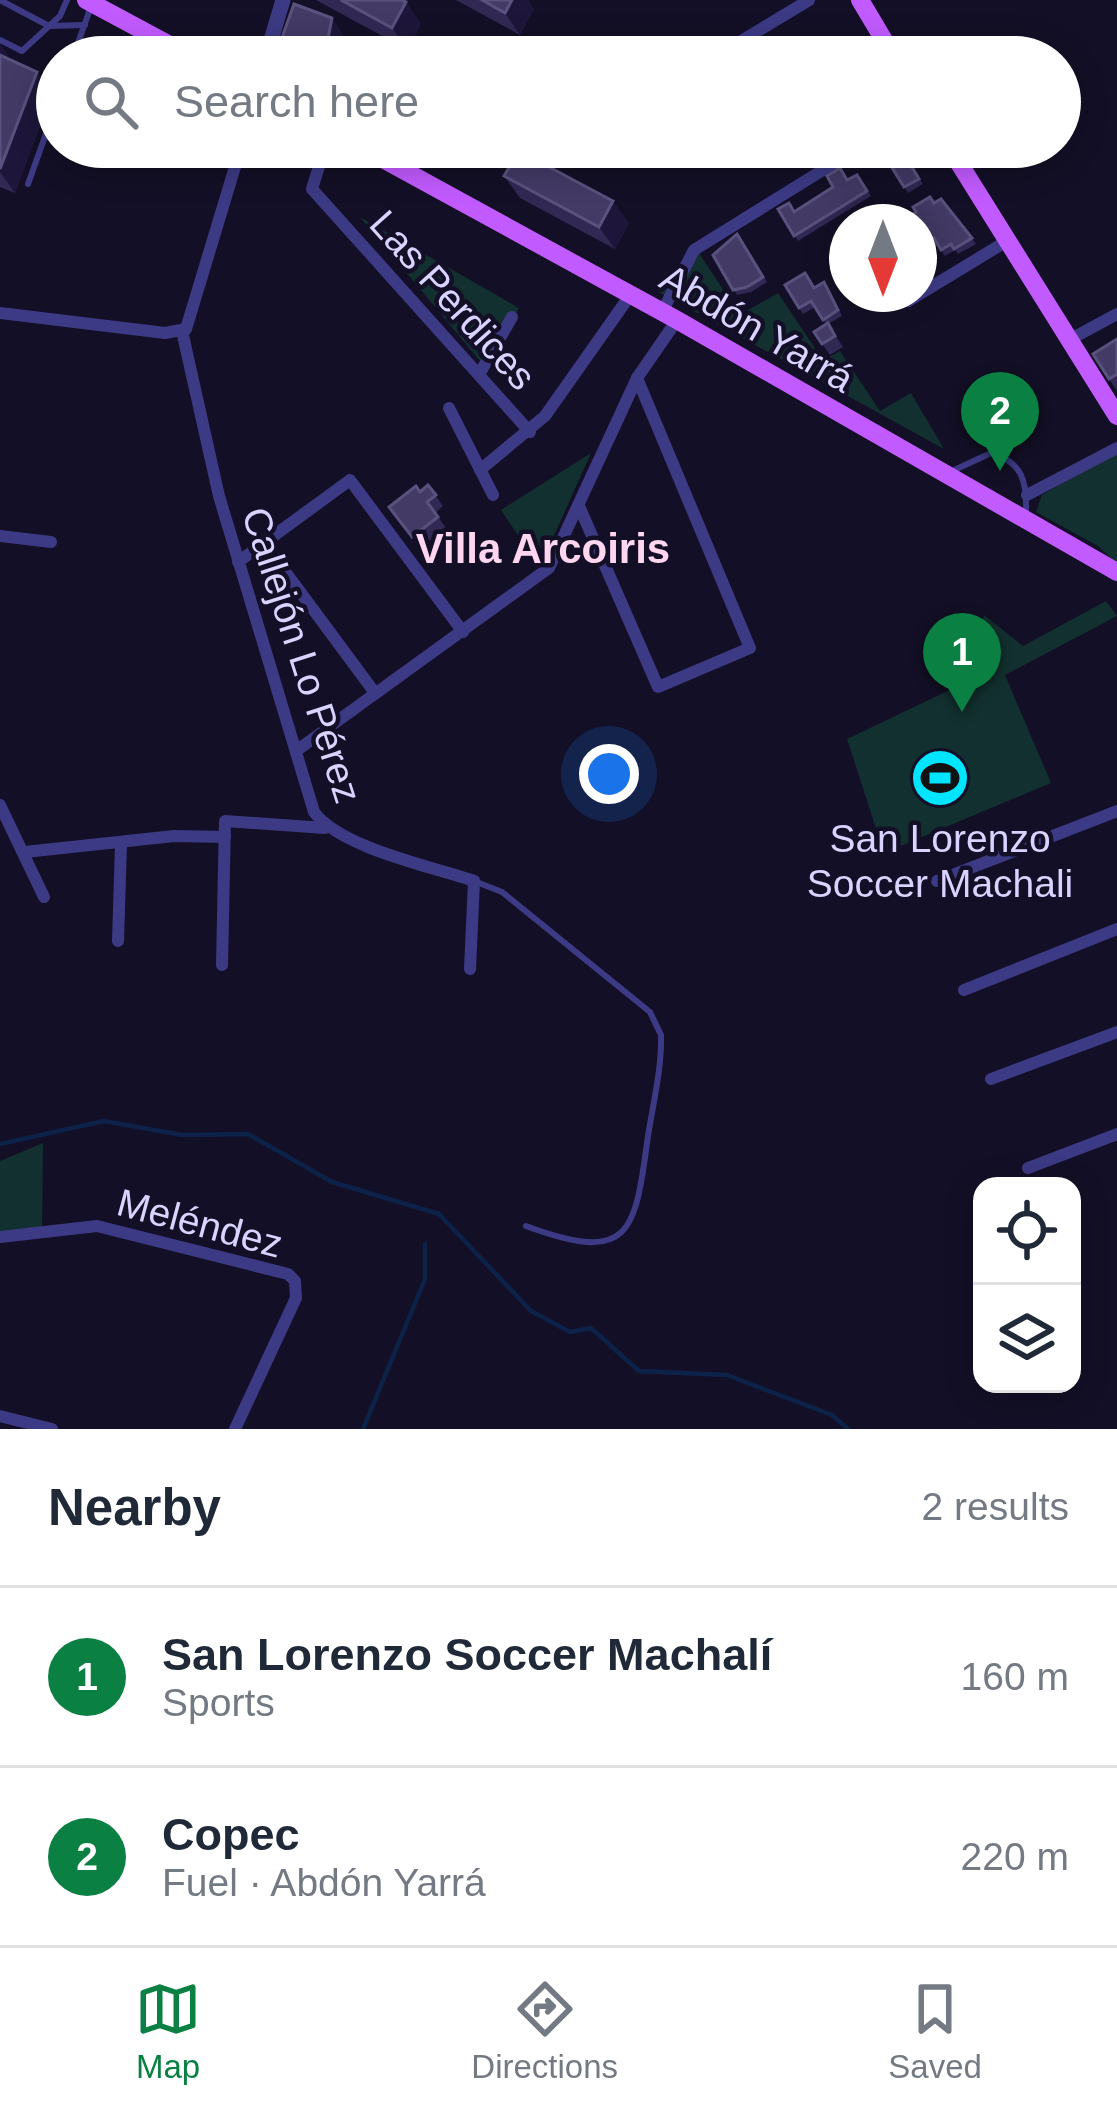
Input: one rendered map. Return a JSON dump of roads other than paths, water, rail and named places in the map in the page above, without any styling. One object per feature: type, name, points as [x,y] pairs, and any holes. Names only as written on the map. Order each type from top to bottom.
[{"type":"main road","points":[[860,0],[881,36]]},
{"type":"main road","points":[[89,2],[153,36]]},
{"type":"main road","name":"Abdón Yarrá","points":[[400,168],[631,294],[1117,572]]},
{"type":"main road","points":[[962,168],[1117,416]]},
{"type":"street","points":[[272,36],[283,0]]},
{"type":"street","points":[[750,36],[809,0]]},
{"type":"street","points":[[0,313],[165,334],[182,331],[192,317],[235,168]]},
{"type":"street","name":"Las Perdices","points":[[319,168],[312,189],[530,432]]},
{"type":"street","points":[[296,751],[549,568],[670,316],[694,250],[826,168]]},
{"type":"street","points":[[937,283],[1007,241]]},
{"type":"street","points":[[480,470],[530,432],[631,294]]},
{"type":"street","points":[[1069,340],[1117,314]]},
{"type":"street","points":[[480,373],[512,316]]},
{"type":"street","name":"Callejón Lo Pérez","points":[[182,331],[238,562],[314,812],[326,828],[474,881]]},
{"type":"street","points":[[579,506],[658,687],[750,648],[637,378]]},
{"type":"street","points":[[449,408],[493,495]]},
{"type":"street","points":[[1027,495],[1117,448]]},
{"type":"street","points":[[238,562],[350,480],[463,632]]},
{"type":"street","points":[[0,536],[51,542]]},
{"type":"street","points":[[264,543],[375,693]]},
{"type":"street","points":[[0,805],[44,897]]},
{"type":"street","points":[[938,881],[1117,812]]},
{"type":"street","points":[[222,965],[225,821],[326,828]]},
{"type":"street","points":[[25,852],[174,836],[225,837]]},
{"type":"street","points":[[118,941],[121,844]]},
{"type":"street","points":[[470,969],[474,881]]},
{"type":"street","points":[[964,990],[1115,935]]},
{"type":"street","points":[[991,1079],[1117,1032]]},
{"type":"street","points":[[1028,1168],[1117,1134]]},
{"type":"street","name":"Meléndez","points":[[0,1237],[85,1225],[288,1274],[295,1281],[296,1298],[235,1429]]},
{"type":"street","points":[[0,1416],[52,1429]]},
{"type":"lane","points":[[0,0],[49,26],[85,25]]},
{"type":"lane","points":[[38,36],[67,0]]},
{"type":"lane","points":[[81,36],[89,2]]},
{"type":"lane","points":[[0,40],[22,50],[36,38]]},
{"type":"lane","points":[[28,184],[36,162]]},
{"type":"lane","points":[[946,474],[996,453],[1017,466],[1027,495],[1026,518]]},
{"type":"lane","points":[[474,881],[502,892],[650,1012],[661,1035],[641,1191],[629,1225],[608,1241],[589,1245],[526,1226]]},
{"type":"waterway","points":[[0,1144],[104,1121],[182,1135],[248,1134],[332,1182],[439,1214],[531,1311],[570,1332],[591,1328],[639,1371],[727,1375],[832,1415],[848,1429]]},
{"type":"waterway","points":[[363,1429],[425,1279],[425,1244]]},
{"type":"place","name":"Copec","points":[[1000,471]]},
{"type":"place","name":"San Lorenzo Soccer Machalí","points":[[962,712]]},
{"type":"place","name":"San Lorenzo Soccer Machali","points":[[940,778]]},
{"type":"district","name":"Villa Arcoiris","points":[[543,548]]}]
